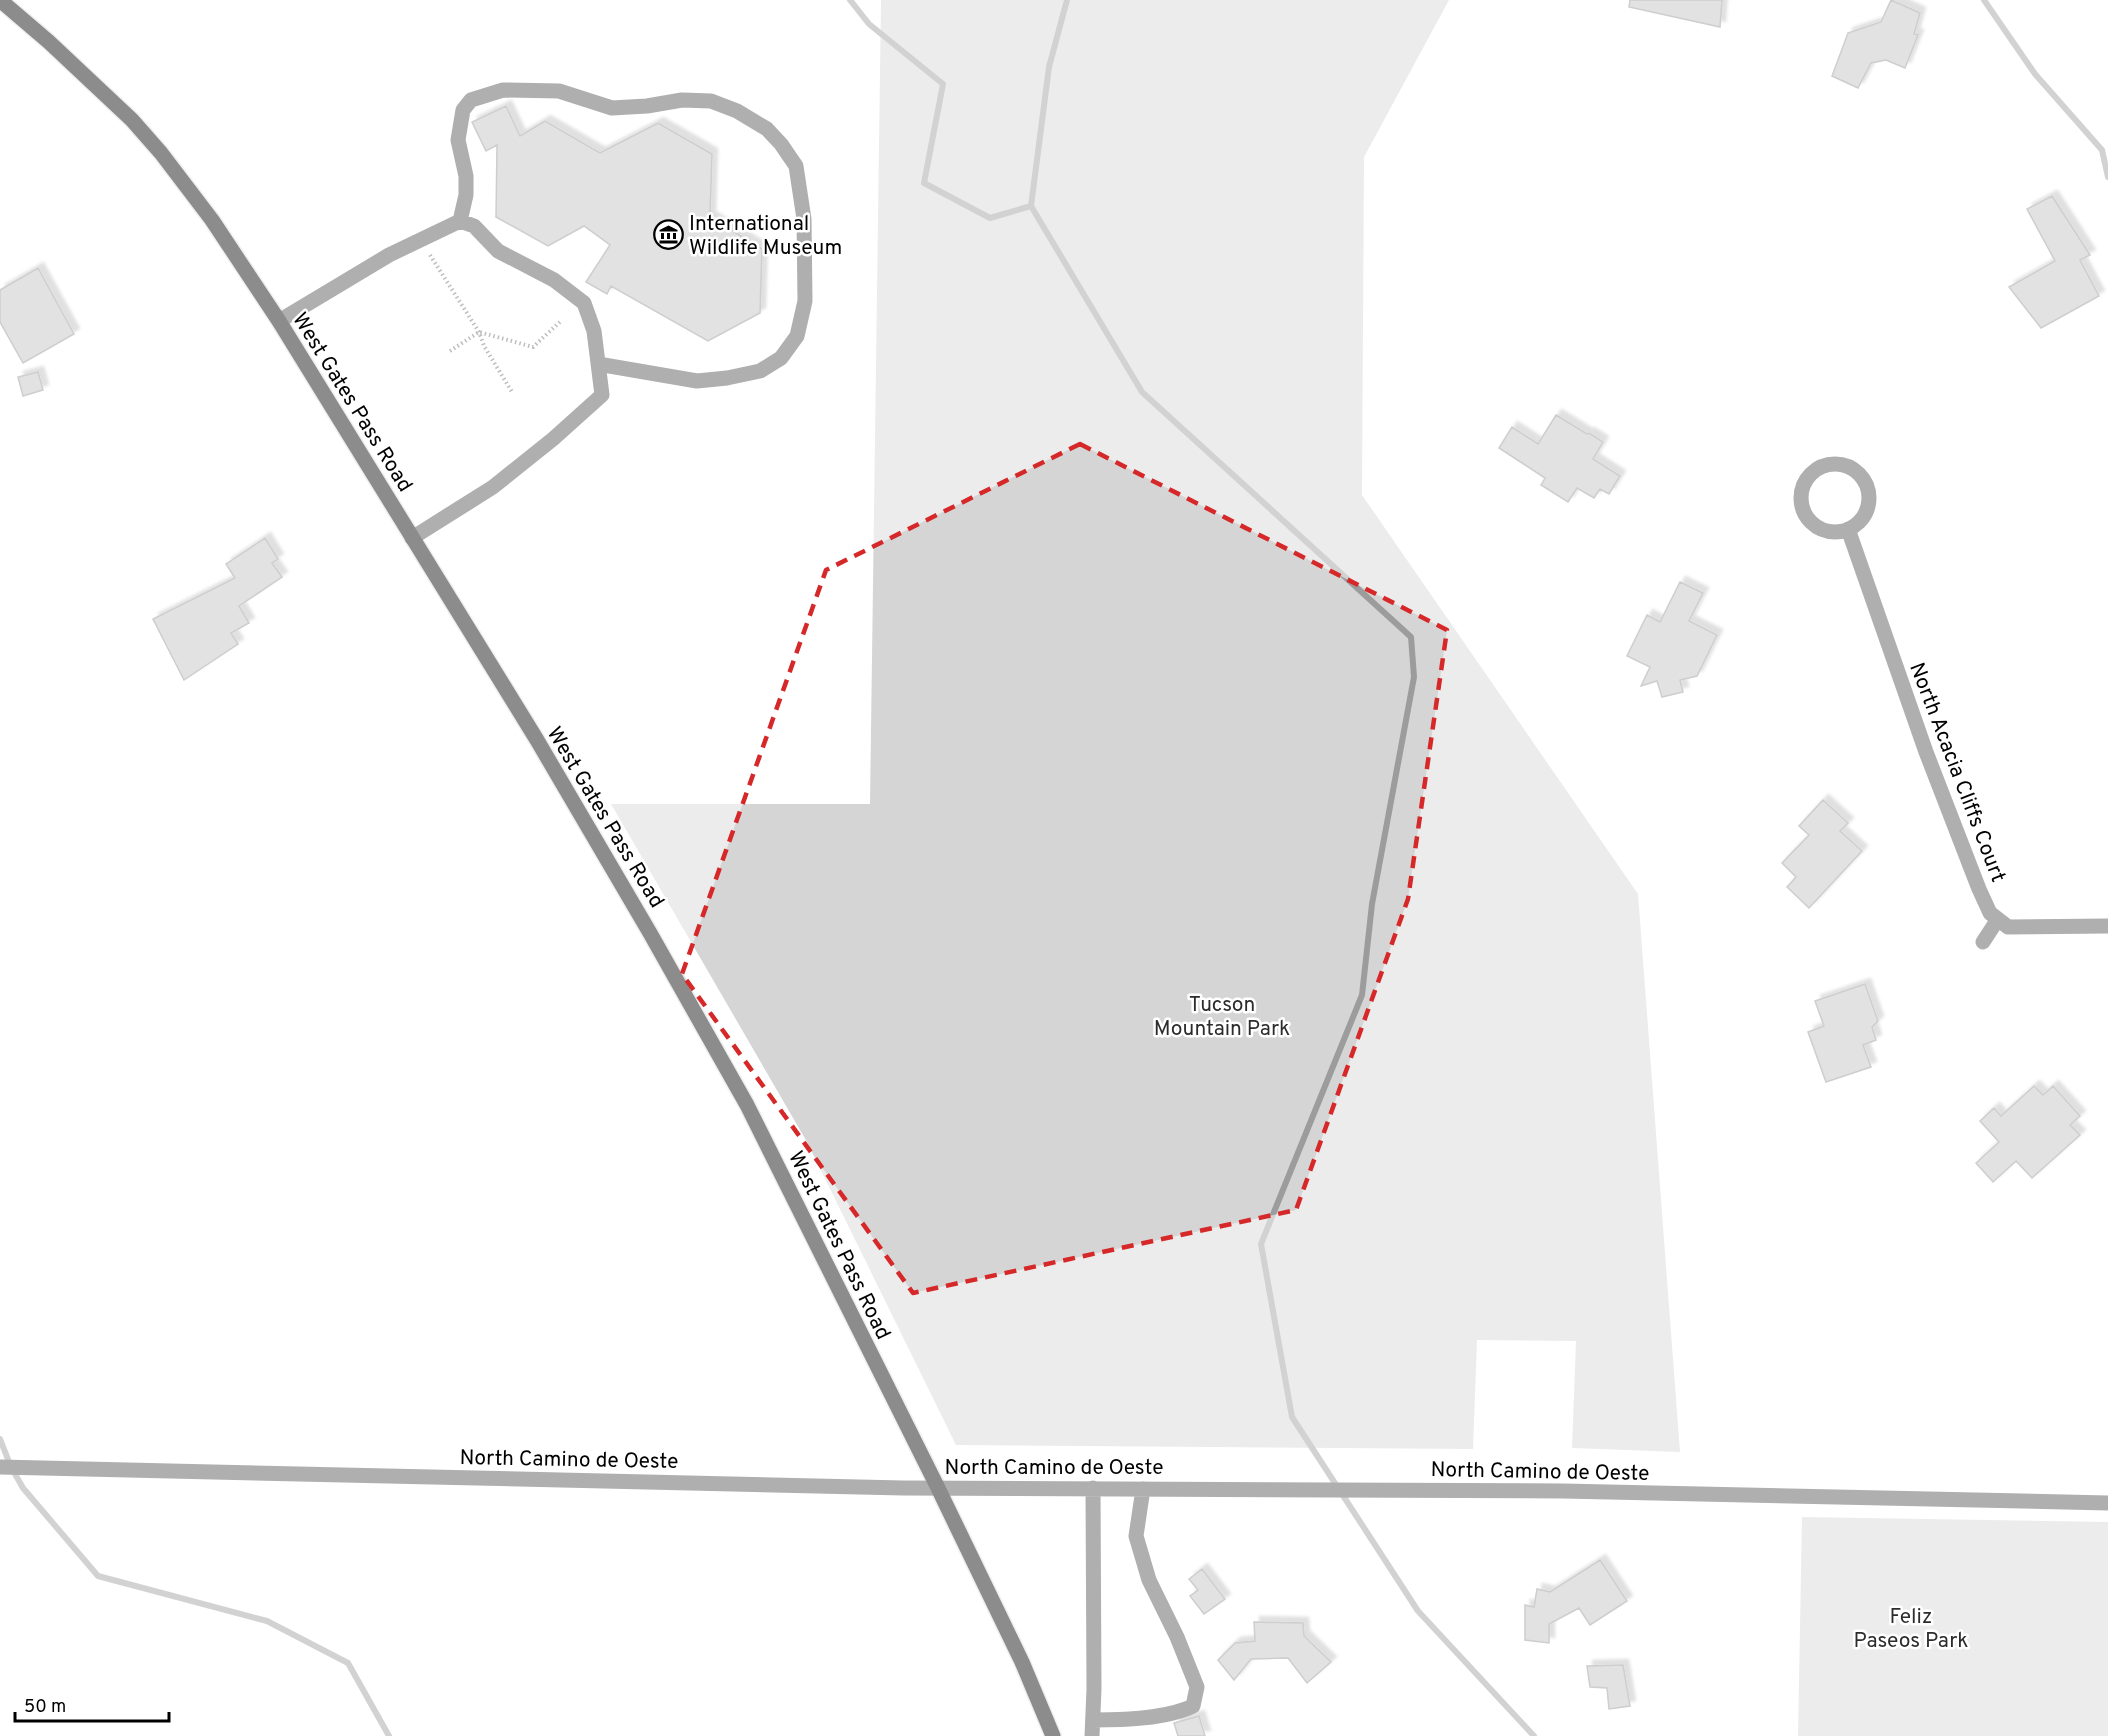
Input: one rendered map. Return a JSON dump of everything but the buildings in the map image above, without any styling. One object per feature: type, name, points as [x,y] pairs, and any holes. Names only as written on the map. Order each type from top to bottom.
[{"type":"main road","name":"West Gates Pass Road","points":[[0,0],[49,42],[132,120],[161,153],[212,220],[279,321],[555,771],[747,1105],[938,1488],[1022,1662],[1053,1736]]},
{"type":"street","points":[[460,221],[466,195],[466,176],[458,140],[463,110],[471,100],[503,90],[559,91],[612,108],[647,106],[682,100],[711,101],[737,111],[767,129],[796,166],[804,219],[805,301],[797,336],[781,358],[760,371],[727,378],[698,381],[598,364]]},
{"type":"street","points":[[279,321],[389,255],[460,221],[474,226],[498,251],[554,280],[584,303],[594,331],[602,395],[553,439],[493,487],[412,538]]},
{"type":"street","points":[[1845,465],[1856,471],[1868,491],[1869,502],[1865,514],[1858,523],[1848,529],[1838,532],[1817,527],[1803,511],[1801,490],[1805,480],[1822,466],[1845,465]]},
{"type":"street","name":"North Acacia Cliffs Court","points":[[1848,529],[1926,752],[1979,889],[1990,913],[1998,919]]},
{"type":"street","points":[[1983,942],[1998,919],[2008,927],[2108,926]]},
{"type":"street","name":"North Camino de Oeste","points":[[0,1467],[938,1488],[1575,1492],[2108,1503]]},
{"type":"street","points":[[1092,1736],[1093,1488]]},
{"type":"street","points":[[1093,1720],[1183,1712],[1193,1706],[1197,1687],[1177,1637],[1149,1580],[1136,1536],[1143,1489]]},
{"type":"path","points":[[430,255],[479,332],[484,346],[512,392]]},
{"type":"path","points":[[479,332],[533,347],[562,320]]},
{"type":"path","points":[[450,351],[479,332]]},
{"type":"highlighted area","points":[[1080,444],[1447,630],[1408,899],[1296,1210],[913,1293],[682,974],[826,570]]},
{"type":"green space","name":"Tucson Mountain Park","points":[[881,0],[1449,0],[1364,157],[1362,495],[1638,894],[1680,1452],[1572,1448],[1576,1341],[1477,1340],[1473,1449],[956,1445],[807,1142],[611,804],[870,804]]},
{"type":"green space","name":"Feliz Paseos Park","points":[[1802,1517],[2108,1522],[2108,1736],[1798,1736]]},
{"type":"waterway","points":[[850,0],[869,24],[943,84],[924,183],[990,218],[1031,206]]},
{"type":"waterway","points":[[1067,0],[1049,67],[1031,206],[1142,392],[1411,637],[1414,677],[1372,904],[1362,995],[1261,1244],[1292,1417],[1418,1611],[1534,1736]]},
{"type":"waterway","points":[[1984,0],[2035,74],[2102,150],[2108,177]]},
{"type":"waterway","points":[[0,1439],[11,1467],[23,1488],[98,1576],[267,1621],[348,1663],[389,1736]]},
{"type":"place","name":"International Wildlife Museum","points":[[668,235]]}]
